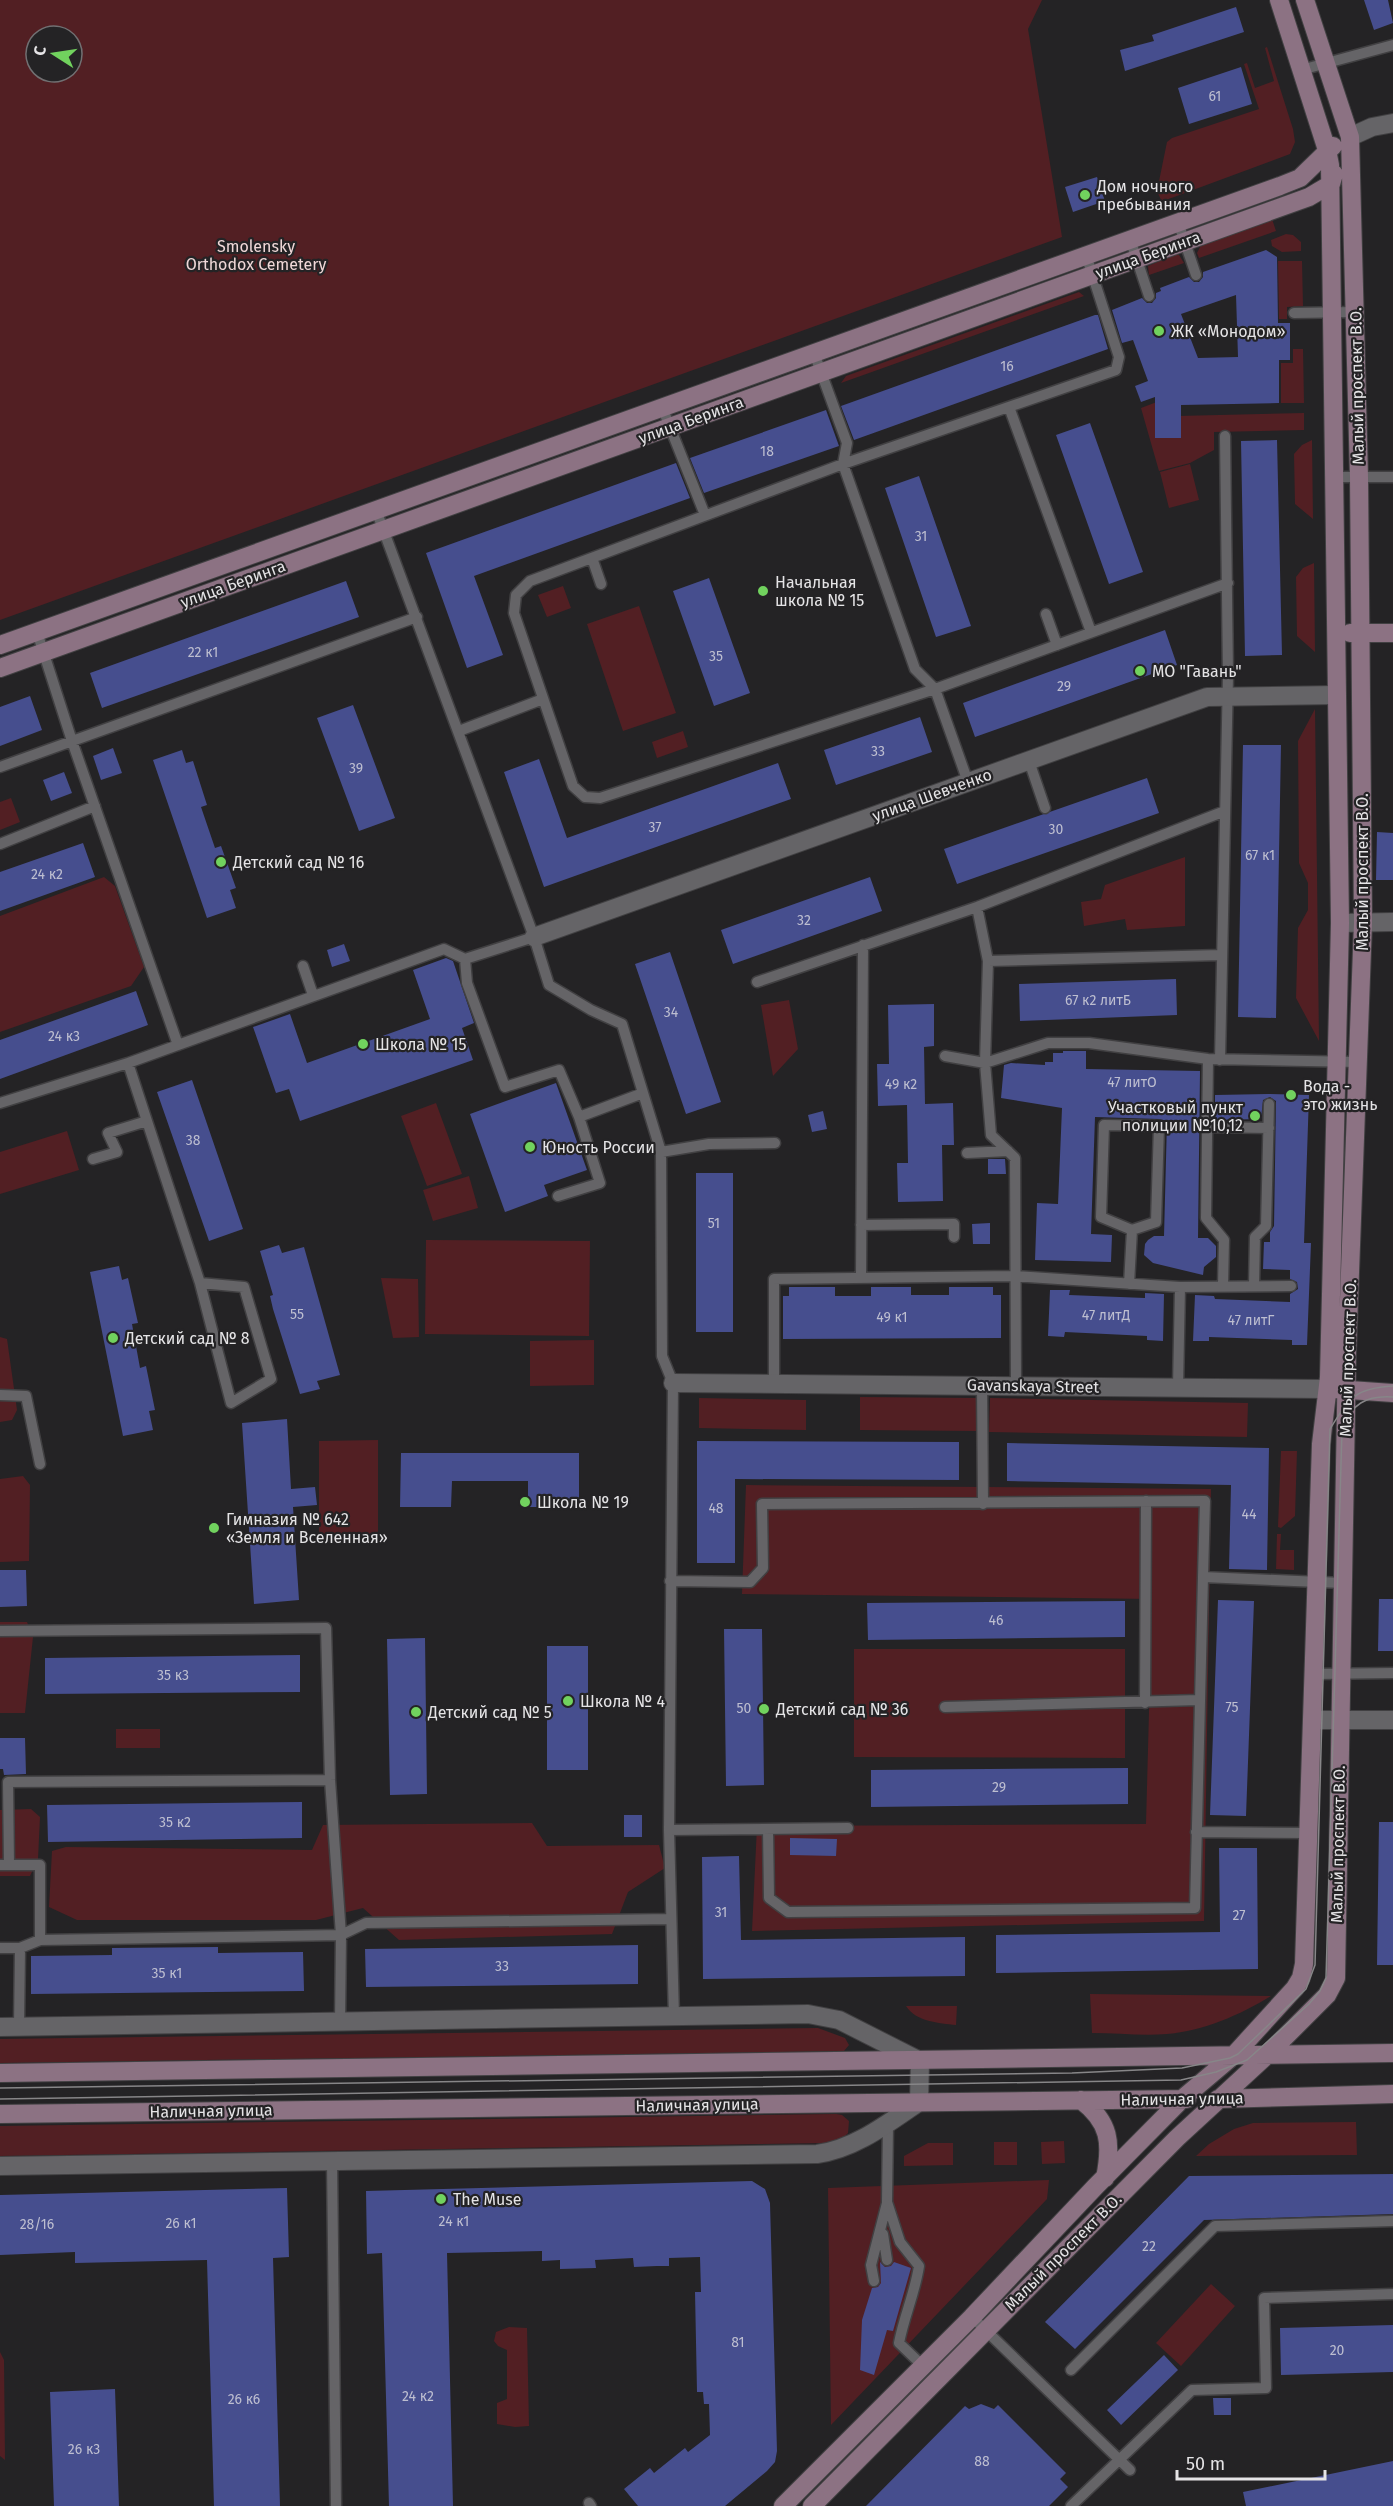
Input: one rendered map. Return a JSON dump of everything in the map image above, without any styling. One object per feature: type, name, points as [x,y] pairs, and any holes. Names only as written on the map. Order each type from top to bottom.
[{"type":"main road","name":"Малый проспект В.О.","points":[[783,2506],[923,2366],[1182,2099],[1234,2055],[1295,1988],[1304,1964],[1321,1444],[1327,1389],[1340,923],[1331,184],[1327,150],[1279,0]]},
{"type":"main road","name":"Малый проспект В.О.","points":[[812,2506],[1177,2138],[1267,2055],[1327,1995],[1336,1978],[1346,1389],[1363,923],[1359,477],[1350,137],[1305,0]]},
{"type":"main road","name":"улица Беринга","points":[[0,645],[1299,178],[1313,167],[1327,150],[1350,137]]},
{"type":"main road","points":[[1331,184],[1350,137]]},
{"type":"main road","name":"улица Беринга","points":[[0,668],[1309,197],[1331,184]]},
{"type":"main road","points":[[1336,633],[1393,633]]},
{"type":"main road","name":"Gavanskaya Street","points":[[1327,1389],[1393,1393]]},
{"type":"main road","points":[[0,2073],[1393,2053]]},
{"type":"main road","name":"Наличная улица","points":[[0,2114],[1182,2099],[1393,2094]]},
{"type":"main road","points":[[1081,2100],[1094,2110],[1103,2122],[1108,2138],[1109,2157],[1105,2178]]},
{"type":"street","name":"улица Беринга","points":[[1350,137],[1372,127],[1393,123]]},
{"type":"street","name":"улица Шевченко","points":[[534,937],[1208,697],[1336,695]]},
{"type":"street","points":[[1340,923],[1393,922]]},
{"type":"street","name":"Gavanskaya Street","points":[[673,1383],[1327,1389]]},
{"type":"street","points":[[1313,1720],[1393,1720]]},
{"type":"street","points":[[0,2027],[808,2014],[839,2020],[920,2061],[920,2102],[888,2124],[849,2146],[833,2152],[817,2154],[0,2166]]},
{"type":"lane","points":[[1301,70],[1393,45]]},
{"type":"lane","points":[[1178,222],[1196,275]]},
{"type":"lane","points":[[1152,231],[1159,251]]},
{"type":"lane","points":[[1130,239],[1149,296]]},
{"type":"lane","points":[[1086,255],[1119,357],[1116,370],[843,464],[705,515],[530,581],[516,595],[514,613],[573,786],[585,797],[600,798],[935,689],[1228,583]]},
{"type":"lane","points":[[1294,313],[1355,312]]},
{"type":"lane","points":[[814,353],[846,443],[843,464],[915,669],[935,689],[968,782]]},
{"type":"lane","points":[[662,407],[705,515]]},
{"type":"lane","points":[[1009,407],[1091,632]]},
{"type":"lane","points":[[1220,1060],[1228,583],[1225,436]]},
{"type":"lane","points":[[1334,477],[1393,477]]},
{"type":"lane","points":[[376,510],[459,731],[534,937],[549,985],[591,1010],[622,1024],[661,1152],[662,1356],[673,1383],[669,1830],[674,2017]]},
{"type":"lane","points":[[592,558],[601,584]]},
{"type":"lane","points":[[1046,614],[1057,645]]},
{"type":"lane","points":[[0,767],[417,617]]},
{"type":"lane","points":[[37,632],[72,741],[178,1045]]},
{"type":"lane","points":[[459,731],[543,699]]},
{"type":"lane","points":[[1029,761],[1045,808]]},
{"type":"lane","points":[[0,844],[95,806]]},
{"type":"lane","points":[[757,982],[977,907],[1225,811]]},
{"type":"lane","points":[[977,907],[988,961],[985,1063],[991,1135],[1015,1158],[1016,1386]]},
{"type":"lane","points":[[0,1104],[128,1063],[444,949],[465,959],[534,937]]},
{"type":"lane","points":[[861,1277],[863,945]]},
{"type":"lane","points":[[988,961],[1221,955]]},
{"type":"lane","points":[[465,959],[467,983],[505,1087],[559,1070],[579,1117],[600,1183],[558,1196]]},
{"type":"lane","points":[[303,966],[314,995]]},
{"type":"lane","points":[[945,1056],[985,1063],[1048,1043],[1089,1042],[1220,1060],[1358,1062]]},
{"type":"lane","points":[[1208,1059],[1206,1218],[1224,1240],[1223,1286]]},
{"type":"lane","points":[[128,1063],[200,1283],[231,1403],[271,1380],[244,1287],[200,1283]]},
{"type":"lane","points":[[579,1117],[643,1093]]},
{"type":"lane","points":[[1254,1286],[1255,1237],[1266,1226],[1269,1104]]},
{"type":"lane","points":[[93,1158],[117,1152],[108,1133],[147,1121]]},
{"type":"lane","points":[[1104,1125],[1159,1126],[1156,1222],[1132,1230],[1101,1217],[1104,1125]]},
{"type":"lane","points":[[1207,1127],[1269,1128]]},
{"type":"lane","points":[[661,1152],[710,1144],[775,1143]]},
{"type":"lane","points":[[968,1153],[1008,1151]]},
{"type":"lane","points":[[861,1225],[954,1224],[954,1237]]},
{"type":"lane","points":[[1130,1284],[1132,1230]]},
{"type":"lane","points":[[774,1384],[774,1279],[1014,1276],[1180,1287],[1291,1287]]},
{"type":"lane","points":[[1178,1387],[1180,1287]]},
{"type":"lane","points":[[982,1386],[983,1504]]},
{"type":"lane","points":[[0,1395],[26,1396],[40,1464]]},
{"type":"lane","points":[[1145,1703],[1146,1501]]},
{"type":"lane","points":[[670,1581],[750,1582],[763,1568],[762,1504],[1205,1501],[1195,1908],[788,1912],[769,1898],[768,1829]]},
{"type":"lane","points":[[1203,1577],[1343,1583]]},
{"type":"lane","points":[[0,1631],[326,1628],[330,1780],[341,1935],[340,2022]]},
{"type":"lane","points":[[1314,1674],[1393,1673]]},
{"type":"lane","points":[[945,1707],[1199,1700]]},
{"type":"lane","points":[[40,1940],[40,1865],[4,1865],[8,1782],[330,1780]]},
{"type":"lane","points":[[669,1830],[848,1828]]},
{"type":"lane","points":[[1196,1832],[1308,1833]]},
{"type":"lane","points":[[0,1948],[20,1948],[40,1940],[341,1935],[366,1923],[671,1919]]},
{"type":"lane","points":[[19,2026],[20,1948]]},
{"type":"lane","points":[[874,2281],[871,2265],[887,2202],[888,2124]]},
{"type":"lane","points":[[332,2161],[336,2506]]},
{"type":"lane","points":[[887,2202],[900,2242],[919,2266],[916,2288],[902,2312],[899,2343]]},
{"type":"lane","points":[[1071,2370],[1215,2226],[1393,2221]]},
{"type":"lane","points":[[881,2225],[887,2260]]},
{"type":"lane","points":[[1071,2506],[1192,2390],[1266,2388],[1264,2298],[1393,2294]]},
{"type":"lane","points":[[972,2316],[1130,2470]]},
{"type":"lane","points":[[891,2331],[899,2343],[923,2366]]},
{"type":"green space","name":"Smolensky Orthodox Cemetery","points":[[0,0],[1042,0],[1028,29],[1062,237],[0,620]]},
{"type":"green space","points":[[1267,47],[1293,129],[1295,142],[1290,154],[1161,200],[1157,191],[1167,142],[1172,138],[1259,109],[1244,64],[1247,63],[1255,88],[1274,81],[1265,48]]},
{"type":"green space","points":[[1272,219],[1276,231],[1199,258],[1197,253],[1201,245]]},
{"type":"green space","points":[[1286,234],[1293,235],[1301,242],[1301,251],[1282,252],[1272,246],[1271,240]]},
{"type":"green space","points":[[1179,255],[1184,263],[1149,275],[1148,266]]},
{"type":"green space","points":[[1278,261],[1302,261],[1303,306],[1287,307],[1287,319],[1279,319]]},
{"type":"green space","points":[[1079,292],[1084,296],[841,383],[846,376]]},
{"type":"green space","points":[[1293,349],[1303,349],[1304,403],[1281,403],[1281,363],[1293,363]]},
{"type":"green space","points":[[1170,397],[1177,416],[1304,413],[1304,430],[1214,432],[1214,450],[1190,463],[1159,471],[1141,408]]},
{"type":"green space","points":[[1312,440],[1313,519],[1295,504],[1294,454],[1302,445]]},
{"type":"green space","points":[[1190,464],[1199,500],[1169,508],[1160,472]]},
{"type":"green space","points":[[1314,563],[1315,652],[1297,636],[1296,577],[1303,568]]},
{"type":"green space","points":[[563,586],[571,608],[547,617],[538,595]]},
{"type":"green space","points":[[639,606],[676,713],[623,731],[587,624]]},
{"type":"green space","points":[[1315,709],[1319,1041],[1296,998],[1298,928],[1308,910],[1308,883],[1299,863],[1298,741]]},
{"type":"green space","points":[[683,731],[688,747],[657,758],[652,742]]},
{"type":"green space","points":[[11,798],[20,822],[0,830],[0,802]]},
{"type":"green space","points":[[1185,857],[1185,926],[1127,930],[1125,919],[1084,926],[1081,902],[1101,899],[1105,885]]},
{"type":"green space","points":[[104,877],[115,886],[144,967],[131,986],[0,1032],[0,916]]},
{"type":"green space","points":[[789,1000],[798,1049],[773,1076],[761,1005]]},
{"type":"green space","points":[[436,1103],[462,1174],[427,1186],[401,1116]]},
{"type":"green space","points":[[67,1131],[79,1170],[0,1194],[0,1152]]},
{"type":"green space","points":[[469,1176],[478,1208],[433,1221],[423,1190]]},
{"type":"green space","points":[[426,1240],[590,1241],[589,1336],[425,1334]]},
{"type":"green space","points":[[381,1278],[418,1279],[419,1337],[393,1338]]},
{"type":"green space","points":[[0,1337],[7,1339],[17,1410],[12,1420],[0,1422]]},
{"type":"green space","points":[[594,1340],[594,1385],[530,1386],[530,1341]]},
{"type":"green space","points":[[860,1397],[976,1398],[976,1431],[860,1430]]},
{"type":"green space","points":[[699,1398],[806,1400],[806,1430],[699,1428]]},
{"type":"green space","points":[[990,1398],[1248,1403],[1247,1437],[989,1432]]},
{"type":"green space","points":[[378,1440],[378,1540],[319,1541],[319,1441]]},
{"type":"green space","points":[[1281,1451],[1297,1451],[1295,1516],[1281,1528],[1278,1527]]},
{"type":"green space","points":[[23,1476],[30,1485],[29,1561],[0,1562],[0,1479]]},
{"type":"green space","points":[[746,1485],[1211,1489],[1204,1921],[752,1931],[757,1826],[1146,1824],[1152,1599],[742,1594]]},
{"type":"green space","points":[[1277,1534],[1281,1534],[1280,1550],[1294,1550],[1294,1570],[1276,1569]]},
{"type":"green space","points":[[0,1622],[27,1622],[33,1637],[25,1713],[0,1713]]},
{"type":"green space","points":[[854,1649],[1125,1649],[1125,1758],[854,1757]]},
{"type":"green space","points":[[116,1729],[160,1729],[160,1748],[116,1748]]},
{"type":"green space","points":[[31,1809],[40,1817],[38,1859],[30,1876],[0,1876],[0,1810]]},
{"type":"green space","points":[[532,1823],[547,1846],[659,1845],[665,1868],[628,1892],[612,1934],[399,1940],[363,1908],[316,1920],[77,1920],[49,1907],[52,1851],[66,1847],[312,1850],[323,1825]]},
{"type":"green space","points":[[1090,1994],[1271,1996],[1247,2010],[1208,2026],[1181,2032],[1148,2035],[1092,2033]]},
{"type":"green space","points":[[906,2006],[957,2006],[956,2025],[922,2019]]},
{"type":"green space","points":[[818,2028],[845,2038],[849,2045],[844,2051],[0,2063],[0,2039]]},
{"type":"green space","points":[[842,2115],[849,2121],[848,2133],[843,2138],[829,2143],[0,2156],[0,2126]]},
{"type":"green space","points":[[1356,2122],[1357,2155],[1196,2156],[1209,2144],[1234,2129],[1253,2123]]},
{"type":"green space","points":[[1064,2141],[1065,2163],[1042,2164],[1041,2142]]},
{"type":"green space","points":[[994,2142],[1017,2142],[1017,2165],[994,2165]]},
{"type":"green space","points":[[928,2143],[953,2143],[953,2165],[904,2166],[904,2156]]},
{"type":"green space","points":[[1049,2180],[1047,2199],[831,2425],[828,2188]]},
{"type":"green space","points":[[1211,2284],[1235,2306],[1181,2366],[1156,2343]]},
{"type":"green space","points":[[509,2327],[527,2328],[529,2426],[515,2427],[497,2424],[497,2403],[507,2399],[507,2350],[498,2346],[494,2341],[496,2332]]},
{"type":"green space","points":[[0,2352],[4,2360],[5,2460],[0,2456]]},
{"type":"building","points":[[1364,0],[1388,0],[1393,23],[1374,30]]},
{"type":"building","points":[[1236,7],[1244,32],[1125,71],[1120,50],[1154,41],[1152,35]]},
{"type":"building","points":[[1241,67],[1252,104],[1189,124],[1178,88]]},
{"type":"building","name":"Дом ночного пребывания","points":[[1097,177],[1105,201],[1073,212],[1065,187]]},
{"type":"building","name":"ЖК «Монодом»","points":[[1266,250],[1277,257],[1278,323],[1290,323],[1290,360],[1279,360],[1279,403],[1181,405],[1181,438],[1155,438],[1155,397],[1141,402],[1135,386],[1148,381],[1133,340],[1122,343],[1112,310],[1142,298],[1147,303],[1152,303],[1156,298],[1156,293],[1161,291],[1160,288],[1189,277],[1194,282],[1199,282],[1203,277],[1203,272]],"holes":[[[1236,295],[1238,357],[1198,358],[1181,314]]]},
{"type":"building","points":[[1098,315],[1108,349],[854,440],[841,406]]},
{"type":"building","points":[[826,410],[839,446],[704,493],[690,458]]},
{"type":"building","points":[[1090,423],[1143,572],[1109,584],[1056,435]]},
{"type":"building","points":[[1277,440],[1282,655],[1245,656],[1241,441]]},
{"type":"building","points":[[676,463],[690,498],[474,576],[503,655],[467,668],[426,553]]},
{"type":"building","points":[[919,476],[971,626],[936,637],[885,488]]},
{"type":"building","points":[[709,578],[750,693],[714,706],[673,591]]},
{"type":"building","points":[[346,581],[359,617],[102,708],[90,673]]},
{"type":"building","points":[[1165,630],[1177,665],[975,737],[963,703]]},
{"type":"building","points":[[30,696],[42,730],[0,746],[0,707]]},
{"type":"building","points":[[353,705],[395,818],[359,831],[317,718]]},
{"type":"building","points":[[920,717],[932,752],[836,785],[824,750]]},
{"type":"building","points":[[1243,745],[1281,745],[1276,1018],[1238,1017]]},
{"type":"building","points":[[113,748],[122,773],[101,780],[93,756]]},
{"type":"building","points":[[182,750],[186,763],[193,761],[207,805],[201,807],[215,848],[221,846],[236,888],[230,890],[236,908],[207,918],[153,760]]},
{"type":"building","points":[[539,759],[567,838],[778,763],[791,799],[544,887],[504,772]]},
{"type":"building","points":[[64,772],[72,793],[51,801],[43,780]]},
{"type":"building","points":[[1147,778],[1159,813],[957,884],[944,849]]},
{"type":"building","points":[[1377,832],[1393,833],[1393,880],[1376,880]]},
{"type":"building","points":[[83,843],[95,877],[0,911],[0,872]]},
{"type":"building","points":[[870,877],[882,911],[733,964],[721,930]]},
{"type":"building","points":[[344,944],[350,961],[332,967],[327,950]]},
{"type":"building","points":[[670,952],[721,1102],[686,1114],[635,964]]},
{"type":"building","points":[[446,958],[453,961],[474,1023],[462,1028],[473,1060],[300,1121],[289,1089],[276,1093],[253,1027],[290,1014],[307,1063],[430,1019],[413,970]]},
{"type":"building","points":[[1176,979],[1177,1015],[1020,1021],[1019,984]]},
{"type":"building","points":[[136,991],[148,1025],[0,1079],[0,1040]]},
{"type":"building","points":[[934,1004],[934,1046],[924,1047],[925,1104],[953,1103],[954,1145],[942,1145],[943,1201],[898,1202],[897,1163],[908,1163],[907,1105],[878,1106],[877,1064],[889,1064],[888,1005]]},
{"type":"building","points":[[1063,1051],[1086,1051],[1086,1069],[1200,1071],[1198,1238],[1208,1238],[1216,1246],[1216,1257],[1204,1267],[1203,1275],[1153,1263],[1144,1255],[1145,1244],[1148,1240],[1154,1236],[1164,1236],[1167,1121],[1159,1119],[1095,1117],[1091,1234],[1112,1235],[1111,1262],[1035,1260],[1037,1203],[1058,1204],[1062,1108],[1001,1098],[1004,1065],[1011,1063],[1045,1065],[1045,1062],[1053,1062],[1053,1053],[1063,1053]]},
{"type":"building","points":[[192,1080],[243,1229],[209,1241],[157,1092]]},
{"type":"building","name":"Юность России","points":[[556,1083],[587,1170],[544,1185],[548,1196],[505,1212],[470,1114]]},
{"type":"building","points":[[1215,1095],[1309,1095],[1304,1243],[1311,1243],[1307,1345],[1292,1345],[1292,1340],[1209,1337],[1209,1341],[1193,1341],[1195,1295],[1214,1296],[1215,1299],[1290,1302],[1290,1294],[1298,1289],[1297,1282],[1290,1279],[1290,1270],[1263,1269],[1264,1242],[1270,1242],[1270,1232],[1274,1226],[1276,1101],[1270,1097],[1263,1100],[1261,1119],[1215,1120]]},
{"type":"building","points":[[823,1111],[827,1129],[812,1132],[808,1115]]},
{"type":"building","points":[[988,1159],[1005,1159],[1006,1174],[988,1174]]},
{"type":"building","points":[[696,1173],[733,1173],[733,1332],[696,1332]]},
{"type":"building","points":[[990,1223],[990,1244],[973,1244],[972,1224]]},
{"type":"building","points":[[279,1245],[282,1253],[304,1247],[340,1375],[317,1381],[320,1389],[300,1394],[273,1309],[270,1296],[273,1295],[260,1251]]},
{"type":"building","points":[[119,1266],[122,1280],[128,1278],[138,1323],[132,1324],[140,1368],[146,1366],[155,1410],[149,1411],[153,1430],[123,1436],[90,1272]]},
{"type":"building","points":[[789,1287],[835,1287],[835,1296],[871,1296],[871,1287],[911,1287],[911,1295],[949,1295],[949,1287],[993,1287],[993,1295],[1001,1295],[1001,1338],[783,1339],[783,1296],[789,1296]]},
{"type":"building","points":[[1050,1290],[1070,1290],[1069,1295],[1145,1298],[1145,1293],[1164,1294],[1163,1341],[1147,1340],[1147,1336],[1065,1332],[1064,1337],[1048,1336]]},
{"type":"building","points":[[287,1419],[291,1489],[315,1487],[317,1505],[293,1507],[299,1600],[254,1604],[242,1423]]},
{"type":"building","points":[[697,1441],[959,1442],[959,1480],[735,1479],[735,1563],[697,1563]]},
{"type":"building","points":[[1007,1443],[1269,1448],[1267,1570],[1229,1569],[1231,1485],[1007,1481]]},
{"type":"building","points":[[401,1453],[579,1453],[579,1507],[528,1507],[528,1481],[452,1481],[451,1507],[400,1507]]},
{"type":"building","points":[[0,1570],[26,1570],[27,1606],[0,1607]]},
{"type":"building","points":[[1379,1599],[1393,1599],[1393,1651],[1378,1651]]},
{"type":"building","points":[[1218,1600],[1254,1601],[1246,1816],[1210,1815]]},
{"type":"building","points":[[1125,1601],[1125,1637],[868,1640],[867,1603]]},
{"type":"building","points":[[724,1629],[762,1629],[764,1785],[726,1786]]},
{"type":"building","points":[[425,1638],[427,1794],[390,1795],[387,1639]]},
{"type":"building","points":[[547,1646],[588,1646],[588,1770],[547,1770]]},
{"type":"building","points":[[300,1655],[300,1692],[45,1694],[45,1658]]},
{"type":"building","points":[[0,1738],[25,1738],[26,1774],[4,1775],[3,1769],[0,1769]]},
{"type":"building","points":[[1128,1768],[1128,1804],[871,1807],[871,1770]]},
{"type":"building","points":[[302,1802],[302,1838],[48,1842],[47,1805]]},
{"type":"building","points":[[624,1815],[642,1815],[642,1837],[624,1837]]},
{"type":"building","points":[[1379,1822],[1393,1822],[1393,1965],[1377,1965]]},
{"type":"building","points":[[790,1838],[837,1839],[836,1856],[790,1855]]},
{"type":"building","points":[[1219,1848],[1257,1848],[1258,1969],[996,1973],[996,1935],[1220,1932]]},
{"type":"building","points":[[739,1856],[741,1940],[965,1937],[965,1976],[703,1979],[702,1857]]},
{"type":"building","points":[[638,1945],[638,1984],[366,1987],[365,1949]]},
{"type":"building","points":[[218,1947],[218,1953],[303,1952],[304,1991],[31,1994],[31,1956],[112,1955],[112,1948]]},
{"type":"building","points":[[1393,2174],[1393,2214],[1204,2220],[1075,2349],[1045,2322],[1189,2176]]},
{"type":"building","points":[[752,2181],[765,2189],[770,2203],[777,2451],[775,2462],[767,2471],[725,2506],[638,2506],[624,2489],[650,2468],[654,2473],[685,2448],[688,2452],[710,2435],[709,2404],[704,2404],[703,2392],[697,2392],[695,2292],[701,2292],[700,2257],[669,2258],[669,2266],[634,2267],[633,2258],[595,2260],[596,2268],[560,2269],[560,2260],[542,2261],[542,2251],[447,2253],[453,2506],[389,2506],[382,2253],[367,2254],[366,2191]]},
{"type":"building","points":[[287,2188],[289,2257],[273,2258],[280,2506],[214,2506],[207,2260],[75,2263],[75,2252],[0,2255],[0,2195]]},
{"type":"building","points":[[880,2262],[885,2267],[891,2266],[894,2262],[911,2268],[893,2331],[887,2330],[874,2375],[860,2370],[862,2320],[872,2288],[878,2287],[881,2283]]},
{"type":"building","points":[[1393,2325],[1393,2372],[1281,2375],[1280,2328]]},
{"type":"building","points":[[1164,2355],[1178,2370],[1121,2425],[1107,2410]]},
{"type":"building","points":[[115,2389],[119,2506],[54,2506],[50,2392]]},
{"type":"building","points":[[1213,2398],[1231,2398],[1231,2415],[1214,2415]]},
{"type":"building","points":[[981,2404],[994,2409],[998,2405],[1066,2473],[1060,2479],[1068,2487],[1049,2506],[866,2506],[965,2406],[969,2409]]},
{"type":"building","points":[[1393,2461],[1393,2506],[1246,2506],[1243,2492]]},
{"type":"tram line","points":[[0,2088],[1072,2073],[1182,2068],[1230,2058],[1238,2054],[1306,1989],[1315,1965],[1330,1429],[1348,1402],[1361,1392],[1393,1386]]},
{"type":"tram line","points":[[0,2099],[1181,2080],[1216,2072],[1247,2060],[1309,2004],[1320,1991],[1326,1978],[1342,1430],[1345,1421],[1361,1403],[1375,1398],[1393,1397]]},
{"type":"place","name":"Дом ночного пребывания","points":[[1085,195]]},
{"type":"place","name":"ЖК «Монодом»","points":[[1159,331]]},
{"type":"place","name":"Начальная школа № 15","points":[[763,591]]},
{"type":"place","name":"МО \"Гавань\"","points":[[1140,671]]},
{"type":"place","name":"Детский сад № 16","points":[[221,862]]},
{"type":"place","name":"Школа № 15","points":[[363,1044]]},
{"type":"place","name":"Вода - это жизнь","points":[[1291,1095]]},
{"type":"place","name":"Участковый пункт полиции №10,12","points":[[1255,1116]]},
{"type":"place","name":"Юность России","points":[[530,1147]]},
{"type":"place","name":"Детский сад № 8","points":[[113,1338]]},
{"type":"place","name":"Школа № 19","points":[[525,1502]]},
{"type":"place","name":"Гимназия № 642 «Земля и Вселенная»","points":[[214,1528]]},
{"type":"place","name":"Школа № 4","points":[[568,1701]]},
{"type":"place","name":"Детский сад № 36","points":[[764,1709]]},
{"type":"place","name":"Детский сад № 5","points":[[416,1712]]},
{"type":"place","name":"The Muse","points":[[441,2199]]}]
